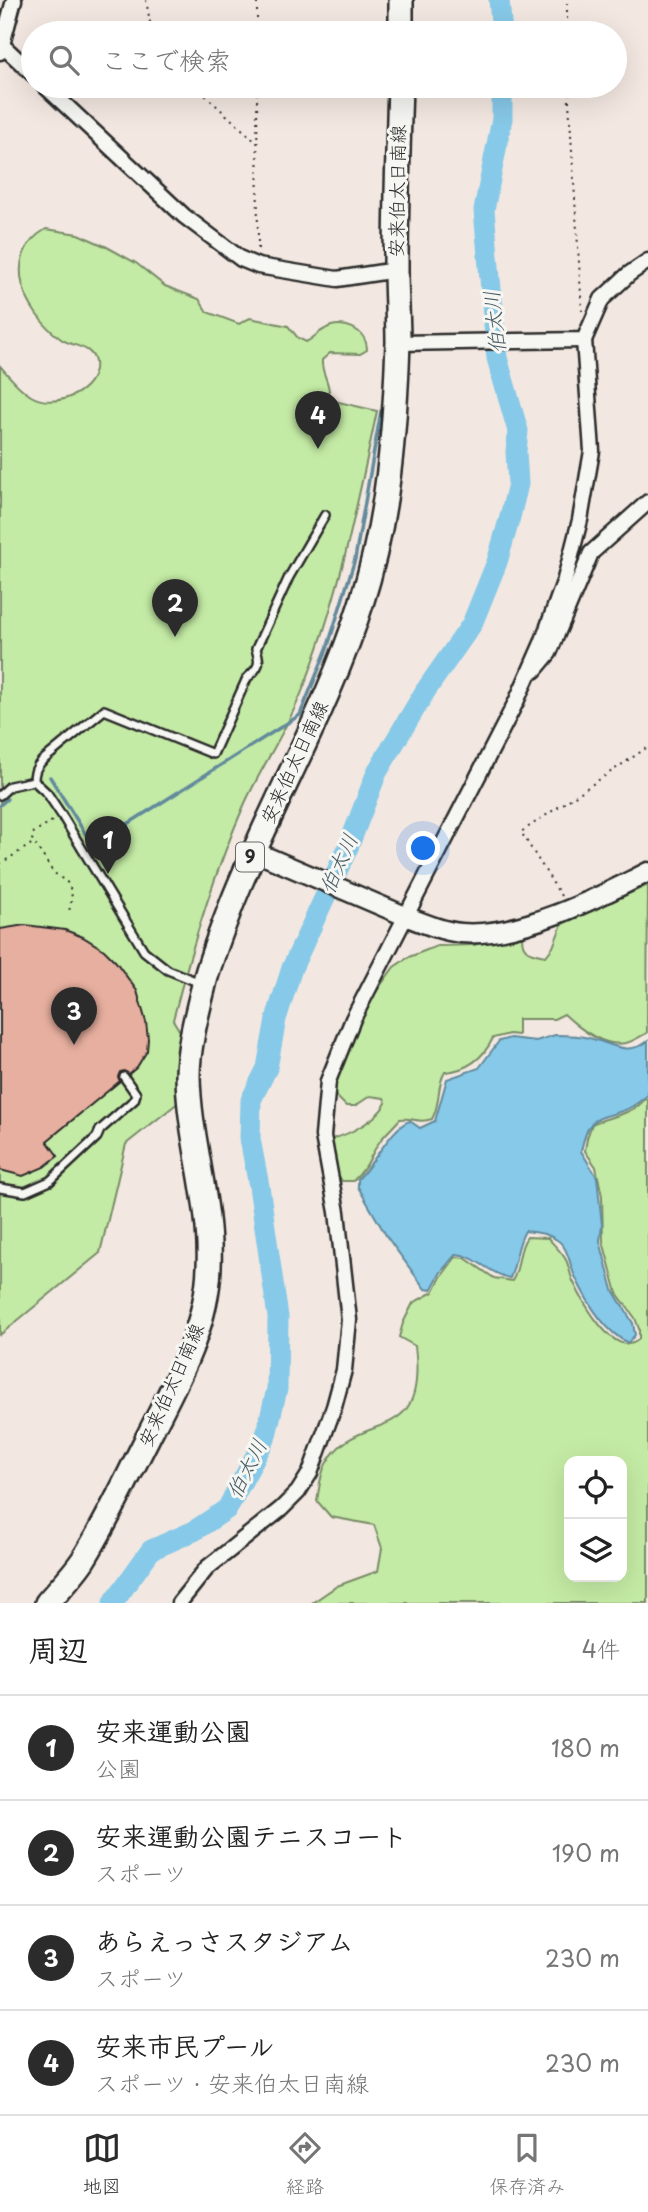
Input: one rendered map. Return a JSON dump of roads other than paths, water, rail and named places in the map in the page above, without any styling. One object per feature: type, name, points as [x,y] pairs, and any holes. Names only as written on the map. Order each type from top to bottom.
[{"type":"main road","points":[[401,0],[401,21]]},
{"type":"main road","name":"安来伯太日南線","points":[[47,1603],[82,1562],[110,1512],[178,1377],[197,1333],[205,1302],[209,1238],[188,1075],[191,1043],[204,985],[220,934],[253,850],[307,739],[347,646],[362,601],[385,503],[392,435],[407,343],[396,270],[400,98]]},
{"type":"street","points":[[15,0],[1,48],[21,64]]},
{"type":"street","points":[[58,98],[184,216],[241,258],[258,266],[337,279],[396,270]]},
{"type":"street","points":[[179,1603],[207,1568],[281,1509],[298,1492],[310,1473],[334,1408],[344,1370],[349,1320],[337,1212],[323,1136],[328,1081],[402,915],[516,702],[542,643],[565,579],[580,520],[592,451],[579,340],[602,299],[648,261]]},
{"type":"street","points":[[407,343],[579,340]]},
{"type":"street","points":[[522,686],[549,653],[591,553],[648,502]]},
{"type":"street","points":[[253,850],[429,926],[459,933],[506,930],[569,908],[648,872]]},
{"type":"lane","points":[[34,780],[36,767],[104,710],[213,754],[247,678],[258,669],[260,660],[256,649],[289,577],[326,515]]},
{"type":"lane","points":[[0,795],[10,786],[34,780]]},
{"type":"lane","points":[[34,780],[61,814],[144,951],[168,970],[204,985]]},
{"type":"lane","points":[[0,1188],[25,1192],[50,1181],[134,1100],[136,1094],[124,1077]]},
{"type":"water","points":[[555,1035],[585,1037],[626,1048],[640,1046],[648,1041],[648,1095],[628,1109],[595,1121],[587,1131],[581,1151],[597,1177],[602,1225],[600,1241],[613,1290],[633,1323],[635,1335],[628,1343],[611,1331],[596,1313],[578,1283],[564,1247],[546,1234],[525,1231],[510,1278],[456,1254],[431,1290],[425,1289],[387,1237],[358,1187],[358,1179],[390,1137],[404,1124],[410,1121],[420,1128],[435,1121],[447,1079],[479,1068],[499,1041],[510,1038],[536,1041]]},
{"type":"waterway","name":"伯太川","points":[[499,0],[501,21]]},
{"type":"waterway","name":"伯太川","points":[[113,1603],[151,1550],[194,1531],[227,1509],[265,1439],[277,1389],[278,1317],[250,1139],[251,1100],[267,1068],[276,1019],[292,968],[349,845],[377,772],[426,690],[472,624],[497,562],[510,517],[518,484],[518,431],[497,358],[484,210],[502,119],[502,98]]},
{"type":"waterway","points":[[50,777],[93,846],[300,715],[327,649],[355,559],[381,411]]},
{"type":"waterway","points":[[0,805],[7,799]]},
{"type":"place","name":"安来市民プール","points":[[318,449]]},
{"type":"place","name":"安来運動公園テニスコート","points":[[175,637]]},
{"type":"place","name":"安来運動公園","points":[[108,874]]},
{"type":"place","name":"あらえっさスタジアム","points":[[74,1045]]}]
